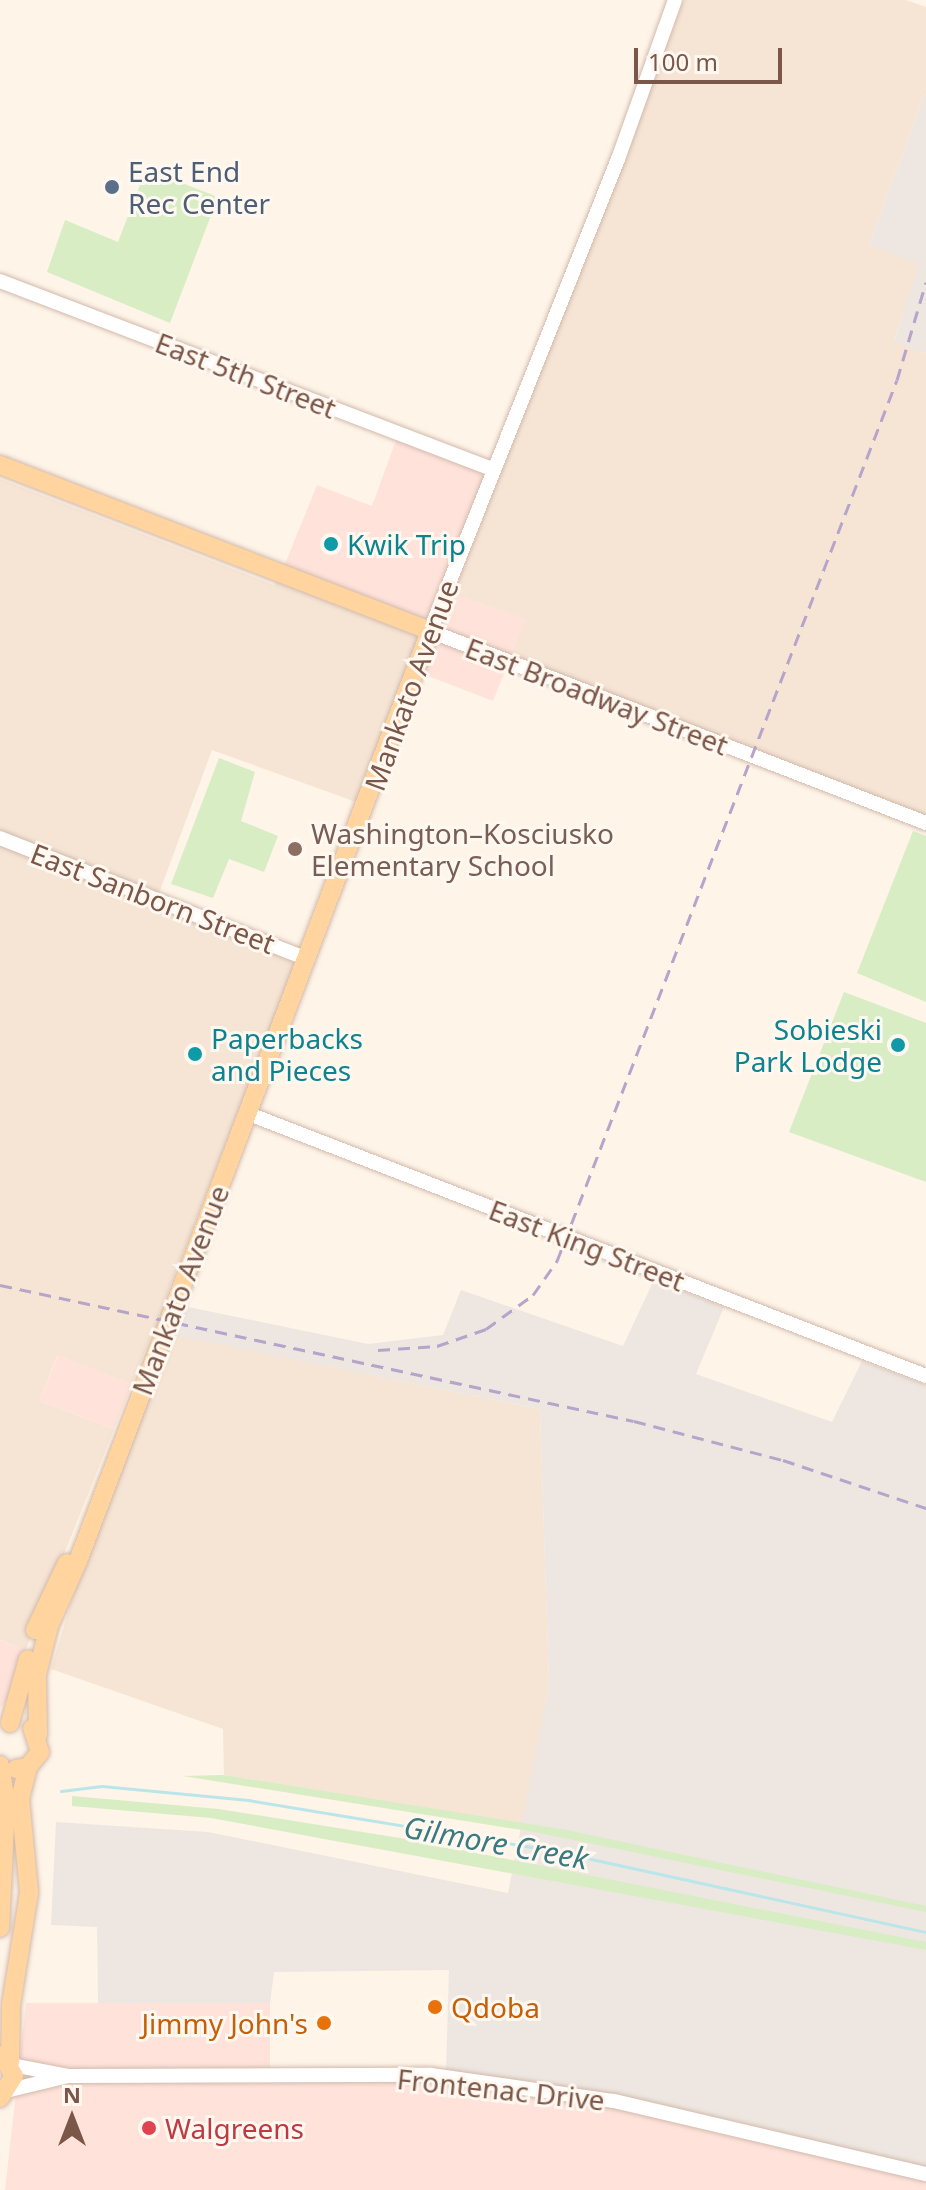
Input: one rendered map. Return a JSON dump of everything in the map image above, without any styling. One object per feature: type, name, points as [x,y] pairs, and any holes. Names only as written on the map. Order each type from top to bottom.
[{"type":"main road","name":"East Broadway Street","points":[[0,465],[430,631]]},
{"type":"main road","name":"Mankato Avenue","points":[[3,2097],[11,2005],[29,1892],[20,1799],[28,1767],[40,1752],[40,1654],[249,1114],[430,631]]},
{"type":"main road","name":"Mankato Avenue","points":[[38,1735],[27,1724],[3,1727],[44,1605],[79,1549]]},
{"type":"main road","points":[[0,1928],[6,1803],[0,1764],[28,1767]]},
{"type":"street","name":"Mankato Avenue","points":[[430,631],[492,469],[558,315],[676,0]]},
{"type":"street","name":"East 5th Street","points":[[0,281],[492,469]]},
{"type":"street","name":"East Broadway Street","points":[[430,631],[926,823]]},
{"type":"street","name":"East Sanborn Street","points":[[0,838],[305,958]]},
{"type":"street","name":"East King Street","points":[[249,1114],[926,1376]]},
{"type":"street","name":"Frontenac Drive","points":[[7,2061],[68,2076],[431,2075],[614,2101],[926,2174]]},
{"type":"street","name":"Frontenac Drive","points":[[3,2097],[68,2076]]},
{"type":"shaded area","points":[[684,0],[906,0],[926,7],[926,91],[869,245],[920,264],[894,341],[926,353],[926,819],[509,659],[450,593]]},
{"type":"shaded area","points":[[926,91],[926,353],[894,342],[919,264],[869,245]]},
{"type":"shaded area","points":[[400,429],[497,467],[450,593],[526,619],[493,701],[420,673],[437,629],[283,569],[317,485],[372,506]]},
{"type":"shaded area","points":[[0,479],[274,585],[283,569],[437,629],[370,807],[212,750],[155,904],[297,960],[132,1384],[57,1356],[39,1401],[114,1429],[26,1649],[0,1640]]},
{"type":"shaded area","points":[[654,1280],[724,1307],[696,1374],[832,1422],[862,1361],[926,1385],[926,2170],[446,2070],[449,1970],[274,1972],[270,2003],[98,2003],[97,1927],[51,1925],[56,1822],[208,1832],[508,1893],[549,1685],[540,1409],[153,1331],[164,1302],[368,1344],[443,1335],[461,1290],[623,1346]]},
{"type":"shaded area","points":[[175,1335],[540,1409],[549,1685],[522,1831],[513,1823],[224,1775],[223,1729],[51,1669],[90,1540]]},
{"type":"shaded area","points":[[58,1355],[132,1384],[114,1429],[39,1401]]},
{"type":"shaded area","points":[[0,1640],[26,1649],[18,1686],[0,1708]]},
{"type":"shaded area","points":[[26,2003],[270,2003],[270,2075],[431,2075],[614,2101],[926,2179],[926,2190],[5,2190]]},
{"type":"green space","points":[[146,169],[218,197],[170,323],[47,272],[65,220],[118,242]]},
{"type":"green space","points":[[219,758],[255,772],[241,821],[278,836],[264,872],[229,859],[213,898],[171,884]]},
{"type":"green space","points":[[913,831],[926,836],[926,1002],[857,973]]},
{"type":"green space","points":[[844,992],[926,1023],[926,1182],[789,1132]]},
{"type":"green space","points":[[224,1775],[567,1830],[926,1906],[926,1912],[534,1832],[183,1776]]},
{"type":"green space","points":[[72,1796],[219,1809],[406,1839],[926,1942],[926,1950],[211,1818],[72,1806]]},
{"type":"waterway","name":"Gilmore Creek","points":[[61,1791],[102,1786],[248,1800],[545,1849],[926,1932]]},
{"type":"railway","points":[[378,1350],[437,1346],[486,1329],[533,1295],[557,1261],[897,380],[926,282]]},
{"type":"railway","points":[[0,1285],[634,1421],[783,1460],[926,1508]]},
{"type":"place","name":"East End Rec Center","points":[[112,187]]},
{"type":"place","name":"Kwik Trip","points":[[331,544]]},
{"type":"place","name":"Washington–Kosciusko Elementary School","points":[[295,849]]},
{"type":"place","name":"Sobieski Park Lodge","points":[[898,1045]]},
{"type":"place","name":"Paperbacks and Pieces","points":[[195,1054]]},
{"type":"place","name":"Qdoba","points":[[435,2007]]},
{"type":"place","name":"Jimmy John's","points":[[324,2023]]},
{"type":"place","name":"Walgreens","points":[[149,2128]]}]
